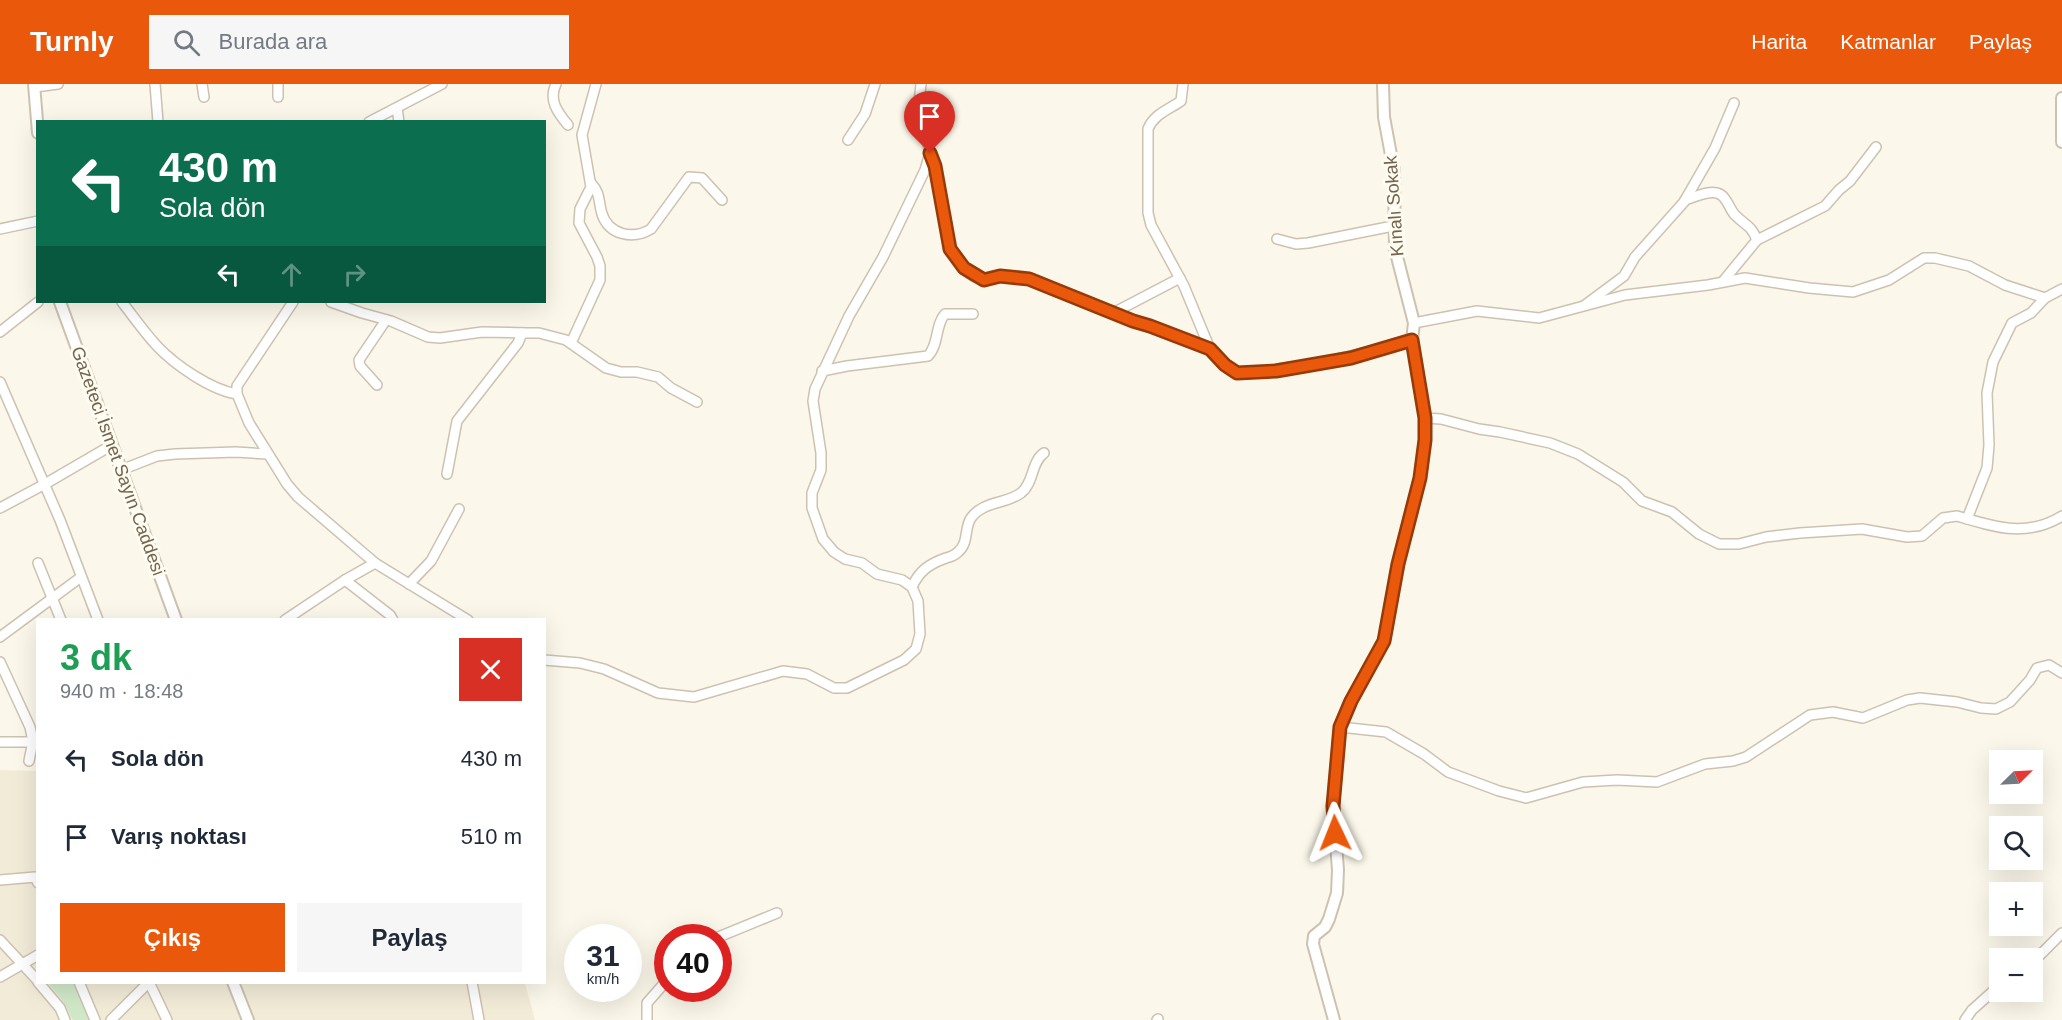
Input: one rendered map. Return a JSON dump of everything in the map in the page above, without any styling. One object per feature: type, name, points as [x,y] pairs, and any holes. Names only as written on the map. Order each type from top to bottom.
[{"type":"street","points":[[37,120],[34,86],[58,84]]},
{"type":"street","points":[[155,84],[158,120]]},
{"type":"street","points":[[202,84],[204,97]]},
{"type":"street","points":[[278,84],[278,97]]},
{"type":"street","points":[[373,120],[442,84]]},
{"type":"street","points":[[556,84],[552,91],[554,104],[568,124]]},
{"type":"street","points":[[571,342],[600,280],[600,266],[579,223],[580,209],[591,188],[582,135],[596,84]]},
{"type":"street","points":[[848,140],[865,114],[875,84]]},
{"type":"street","points":[[921,84],[918,114],[927,135],[939,185],[950,249],[964,268],[984,280],[1000,276],[1029,279],[1210,349]]},
{"type":"street","points":[[1183,84],[1181,101],[1156,116],[1148,129],[1148,213],[1180,278],[1210,349],[1225,365],[1237,373],[1276,371],[1351,358],[1412,340]]},
{"type":"street","name":"Kınalı Sokak","points":[[1334,1020],[1313,944],[1314,936],[1329,919],[1336,892],[1338,870],[1333,806],[1340,727],[1351,701],[1384,641],[1398,564],[1420,478],[1425,440],[1425,418],[1412,340],[1414,323],[1395,249],[1394,171],[1384,117],[1383,84]]},
{"type":"street","points":[[2062,98],[2062,142]]},
{"type":"street","points":[[1584,306],[1624,276],[1635,257],[1685,200],[1715,148],[1734,103]]},
{"type":"street","points":[[397,108],[399,120]]},
{"type":"street","points":[[1722,282],[1758,240],[1825,206],[1850,181],[1876,147]]},
{"type":"street","points":[[546,660],[588,665],[604,669],[658,693],[694,697],[783,671],[807,674],[834,688],[847,688],[904,660],[916,649],[920,634],[918,602],[912,587],[902,580],[877,574],[862,564],[845,559],[834,552],[823,539],[812,508],[812,493],[821,470],[821,453],[813,401],[822,371],[849,316],[883,257],[925,170],[930,153]]},
{"type":"street","points":[[591,183],[597,190],[606,223],[615,230],[633,236],[651,229],[689,177],[702,178],[722,200]]},
{"type":"street","points":[[1685,200],[1713,192],[1720,193],[1737,217],[1753,228],[1758,240]]},
{"type":"street","points":[[0,229],[36,221]]},
{"type":"street","points":[[1277,239],[1296,244],[1308,243],[1393,226]]},
{"type":"street","points":[[1414,323],[1478,311],[1539,318],[1625,295],[1745,278],[1853,292],[1889,280],[1924,258],[1935,258],[1969,266],[2005,285],[2046,298]]},
{"type":"street","points":[[1113,313],[1180,278]]},
{"type":"street","points":[[1967,519],[1987,468],[1988,393],[1993,362],[2002,339],[2012,323],[2031,313],[2046,298],[2062,290]]},
{"type":"street","points":[[0,332],[37,303]]},
{"type":"street","name":"Gazeteci İsmet Sayın Caddesi","points":[[60,303],[175,618]]},
{"type":"street","points":[[123,303],[158,347],[173,359],[211,385],[237,394]]},
{"type":"street","points":[[292,303],[237,386],[237,394],[249,423],[267,454],[298,497],[375,563],[465,618]]},
{"type":"street","points":[[334,303],[428,337],[440,338],[482,332],[539,333],[571,342],[606,368],[658,377],[671,388],[698,402]]},
{"type":"street","points":[[822,371],[928,356],[933,351],[941,318],[945,314],[973,315]]},
{"type":"street","points":[[377,385],[360,366],[359,360],[386,320]]},
{"type":"street","points":[[447,474],[457,421],[511,352],[522,333]]},
{"type":"street","points":[[0,382],[45,484],[97,618]]},
{"type":"street","points":[[1425,418],[1441,418],[1479,429],[1550,443],[1578,454],[1623,482],[1642,501],[1672,512],[1699,534],[1719,544],[1739,544],[1766,537],[1800,533],[1862,530],[1907,537],[1922,536],[1943,518],[1957,516],[2007,530],[2041,525],[2062,516]]},
{"type":"street","points":[[0,508],[112,445]]},
{"type":"street","points":[[121,470],[157,456],[175,454],[236,452],[267,454]]},
{"type":"street","points":[[912,587],[922,570],[958,553],[966,541],[970,519],[975,514],[983,508],[1019,494],[1027,487],[1037,460],[1044,453]]},
{"type":"street","points":[[409,584],[432,561],[459,509]]},
{"type":"street","points":[[38,563],[60,618]]},
{"type":"street","points":[[289,618],[345,580],[375,563]]},
{"type":"street","points":[[0,637],[81,577]]},
{"type":"street","points":[[345,580],[392,618]]},
{"type":"street","points":[[0,662],[35,742],[29,761]]},
{"type":"street","points":[[1340,727],[1386,732],[1424,754],[1448,772],[1499,791],[1526,798],[1583,783],[1617,780],[1657,782],[1705,764],[1733,761],[1746,757],[1810,715],[1833,712],[1863,718],[1907,700],[1920,698],[1996,709],[2010,702],[2030,680],[2037,668],[2049,665],[2062,673]]},
{"type":"street","points":[[0,742],[35,742]]},
{"type":"street","points":[[0,879],[35,877],[36,879]]},
{"type":"street","points":[[732,931],[777,913]]},
{"type":"street","points":[[2043,952],[2062,933]]},
{"type":"street","points":[[0,940],[36,980]]},
{"type":"street","points":[[0,977],[36,956]]},
{"type":"street","points":[[40,984],[60,1008],[65,1020]]},
{"type":"street","points":[[80,984],[95,1020]]},
{"type":"street","points":[[111,1020],[148,984]]},
{"type":"street","points":[[149,984],[167,1020]]},
{"type":"street","points":[[233,984],[248,1020]]},
{"type":"street","points":[[472,984],[479,1020]]},
{"type":"street","points":[[647,1020],[646,1003],[654,994]]},
{"type":"street","points":[[1965,1020],[1972,1010],[1989,995]]},
{"type":"shaded area","points":[[0,770],[36,771],[36,984],[525,984],[535,1020],[0,1020]]},
{"type":"green space","points":[[49,984],[75,984],[92,1020],[73,1020],[61,998]]},
{"type":"route","points":[[930,153],[935,166],[950,249],[957,260],[973,276],[984,280],[1000,276],[1029,279],[1210,349],[1225,365],[1237,373],[1276,371],[1351,358],[1412,340],[1425,418],[1425,440],[1420,478],[1398,564],[1384,641],[1351,701],[1340,727],[1333,806],[1335,833]]}]
